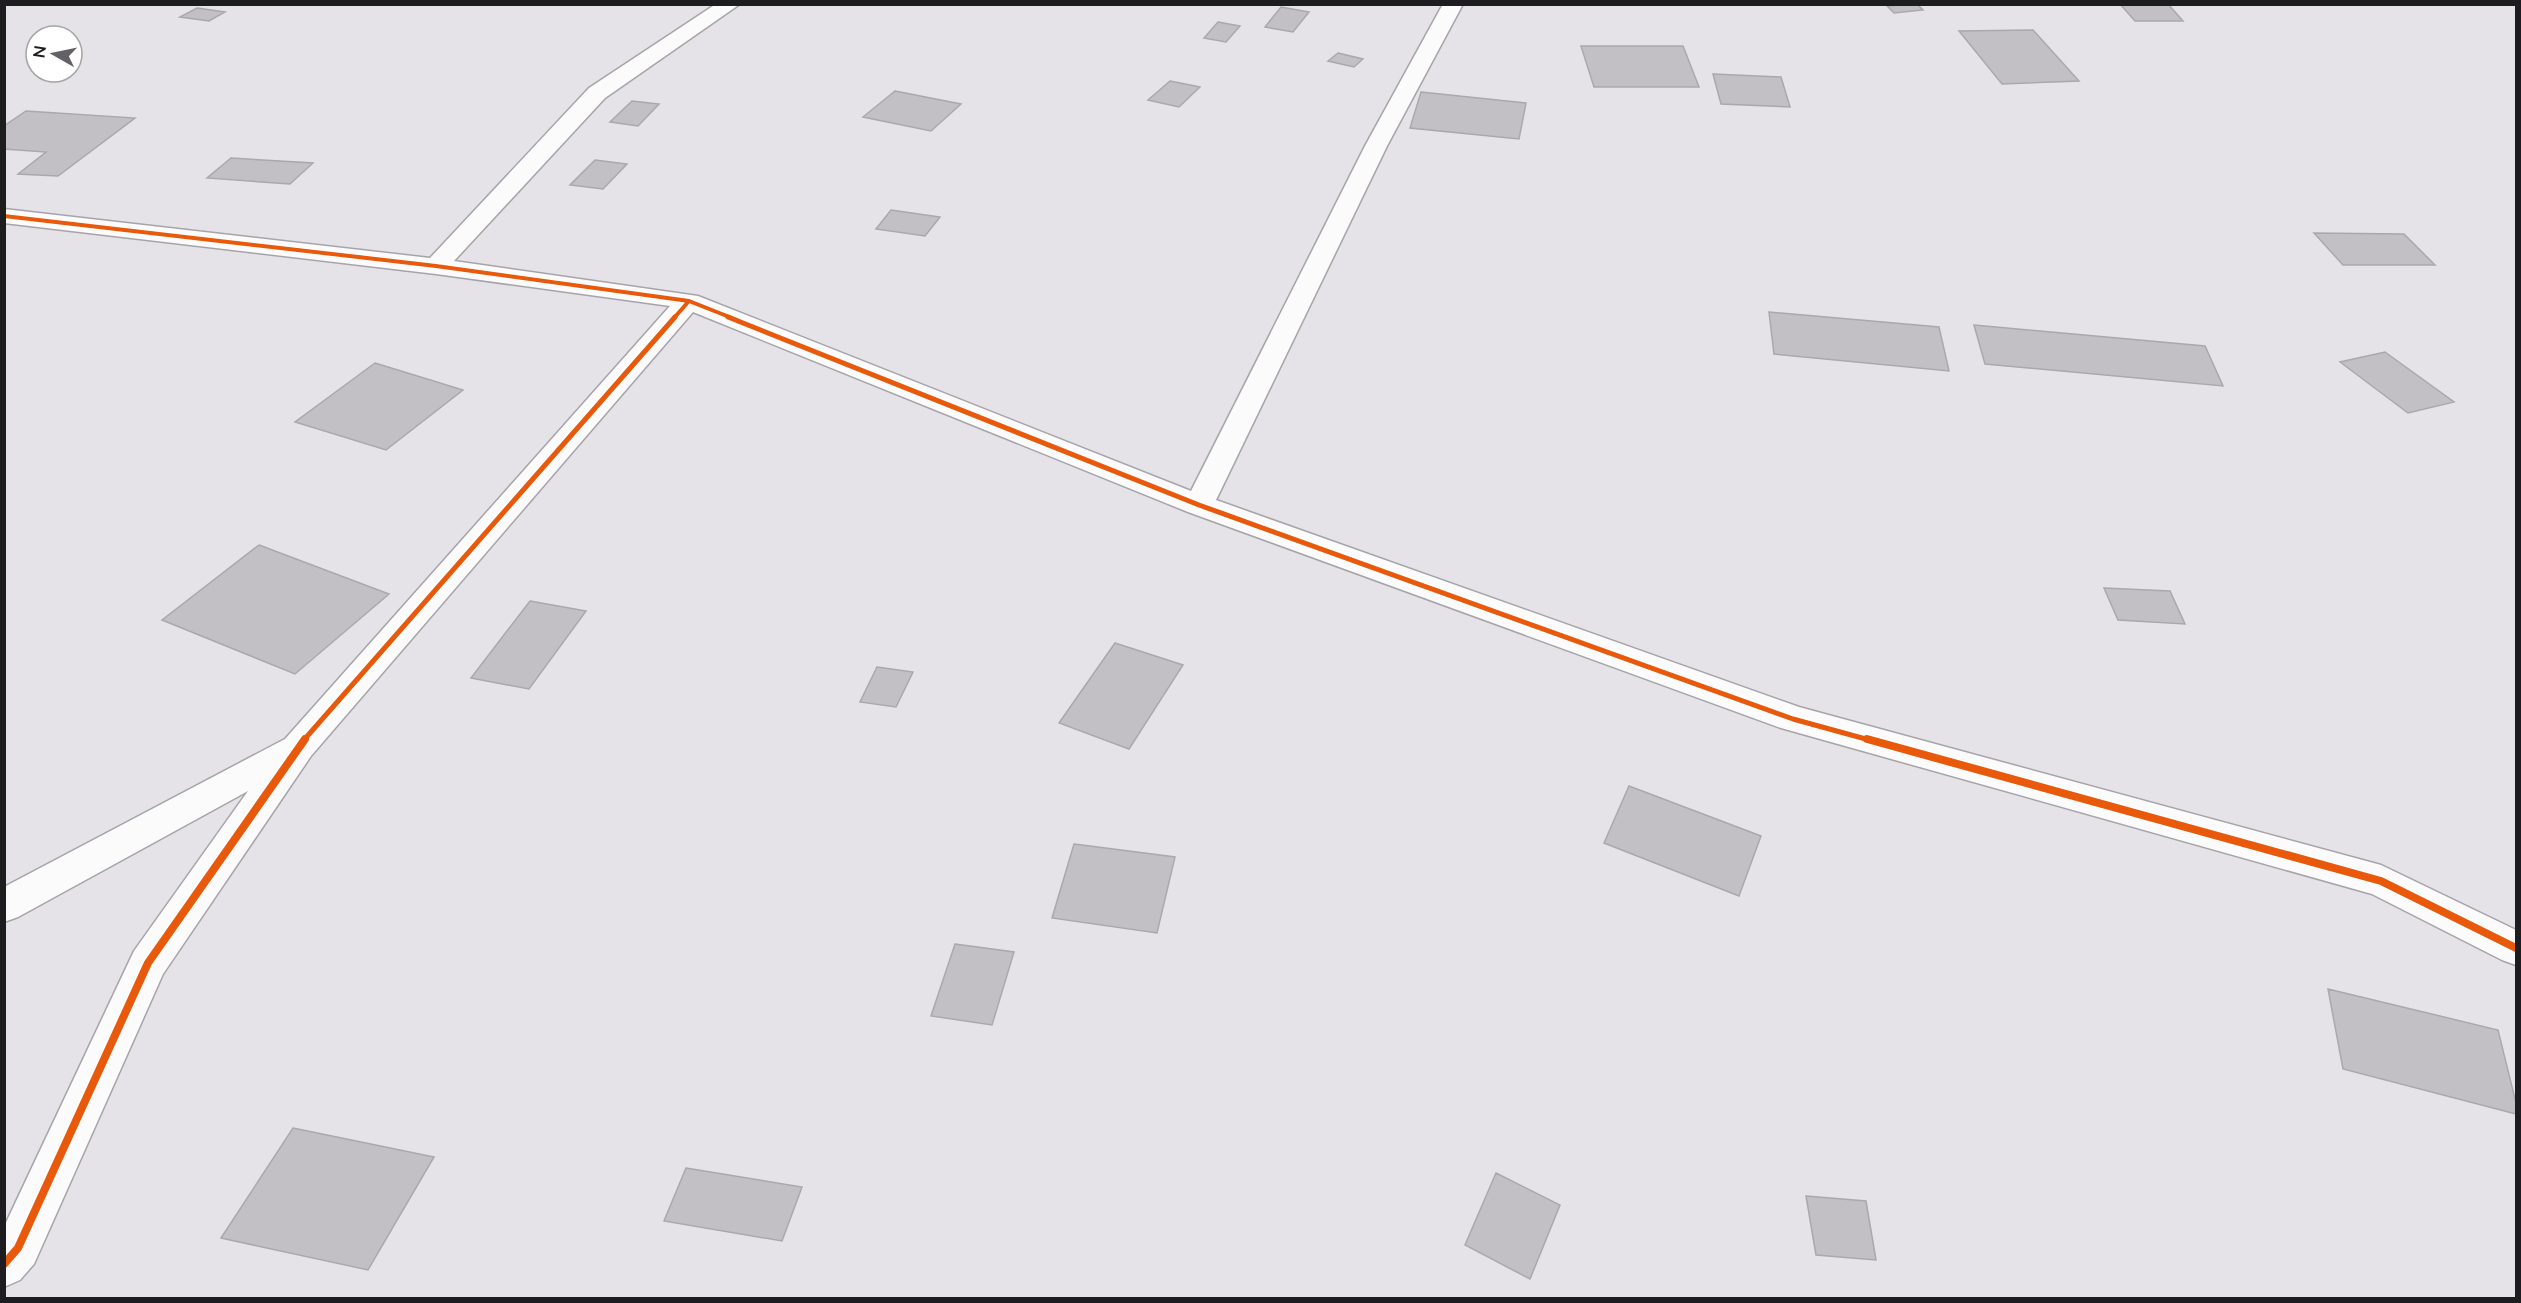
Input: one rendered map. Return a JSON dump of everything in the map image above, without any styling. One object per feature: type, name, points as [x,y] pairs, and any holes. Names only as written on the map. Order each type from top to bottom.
[{"type":"street","points":[[436,266],[597,93],[730,4]]},
{"type":"street","points":[[1199,505],[1376,146],[1453,4]]},
{"type":"street","points":[[4,216],[436,266],[689,300],[1199,505],[1793,719],[2381,881],[2517,948]]},
{"type":"street","points":[[4,1264],[18,1248],[148,963],[299,746],[689,300]]},
{"type":"street","points":[[4,906],[299,746]]},
{"type":"building","points":[[1917,4],[1923,10],[1894,13],[1887,6]]},
{"type":"building","points":[[2120,4],[2168,4],[2183,21],[2135,21]]},
{"type":"building","points":[[1281,7],[1309,12],[1293,32],[1265,27]]},
{"type":"building","points":[[197,8],[225,12],[209,21],[180,17]]},
{"type":"building","points":[[1218,22],[1240,26],[1226,42],[1204,38]]},
{"type":"building","points":[[2033,30],[2079,81],[2002,84],[1959,31]]},
{"type":"building","points":[[1581,46],[1683,46],[1699,87],[1594,87]]},
{"type":"building","points":[[1338,53],[1363,59],[1354,67],[1328,61]]},
{"type":"building","points":[[1713,74],[1781,77],[1790,107],[1721,104]]},
{"type":"building","points":[[1170,81],[1200,87],[1179,107],[1148,100]]},
{"type":"building","points":[[895,91],[961,104],[931,131],[863,117]]},
{"type":"building","points":[[1421,92],[1526,103],[1519,139],[1410,128]]},
{"type":"building","points":[[632,101],[659,104],[638,126],[610,122]]},
{"type":"building","points":[[26,111],[135,118],[58,176],[18,174],[46,152],[4,149],[4,126]]},
{"type":"building","points":[[231,158],[313,163],[290,184],[207,178]]},
{"type":"building","points":[[595,160],[627,164],[603,189],[570,185]]},
{"type":"building","points":[[891,210],[940,217],[925,236],[876,229]]},
{"type":"building","points":[[2314,233],[2404,234],[2435,265],[2343,265]]},
{"type":"building","points":[[1769,312],[1939,327],[1949,371],[1774,354]]},
{"type":"building","points":[[1974,325],[2205,346],[2223,386],[1985,364]]},
{"type":"building","points":[[2385,352],[2454,402],[2408,413],[2340,362]]},
{"type":"building","points":[[375,363],[463,390],[386,450],[295,422]]},
{"type":"building","points":[[259,545],[389,594],[295,674],[162,620]]},
{"type":"building","points":[[2104,588],[2170,591],[2185,624],[2118,620]]},
{"type":"building","points":[[530,601],[586,611],[529,689],[471,678]]},
{"type":"building","points":[[1115,643],[1183,665],[1129,749],[1059,723]]},
{"type":"building","points":[[877,667],[913,672],[896,707],[860,702]]},
{"type":"building","points":[[1629,786],[1761,836],[1739,896],[1604,843]]},
{"type":"building","points":[[1074,844],[1175,857],[1157,933],[1052,918]]},
{"type":"building","points":[[955,944],[1014,952],[992,1025],[931,1016]]},
{"type":"building","points":[[2328,989],[2498,1030],[2516,1103],[2516,1114],[2343,1069]]},
{"type":"building","points":[[293,1128],[434,1157],[368,1270],[221,1238]]},
{"type":"building","points":[[686,1168],[802,1187],[782,1241],[664,1221]]},
{"type":"building","points":[[1496,1173],[1560,1205],[1530,1279],[1465,1245]]},
{"type":"building","points":[[1806,1196],[1866,1201],[1876,1260],[1816,1255]]},
{"type":"cycle path","points":[[4,216],[436,266],[689,301],[299,746],[148,963],[18,1248],[4,1264]]},
{"type":"cycle path","points":[[689,301],[1199,505],[1793,719],[2381,881],[2516,948]]}]
